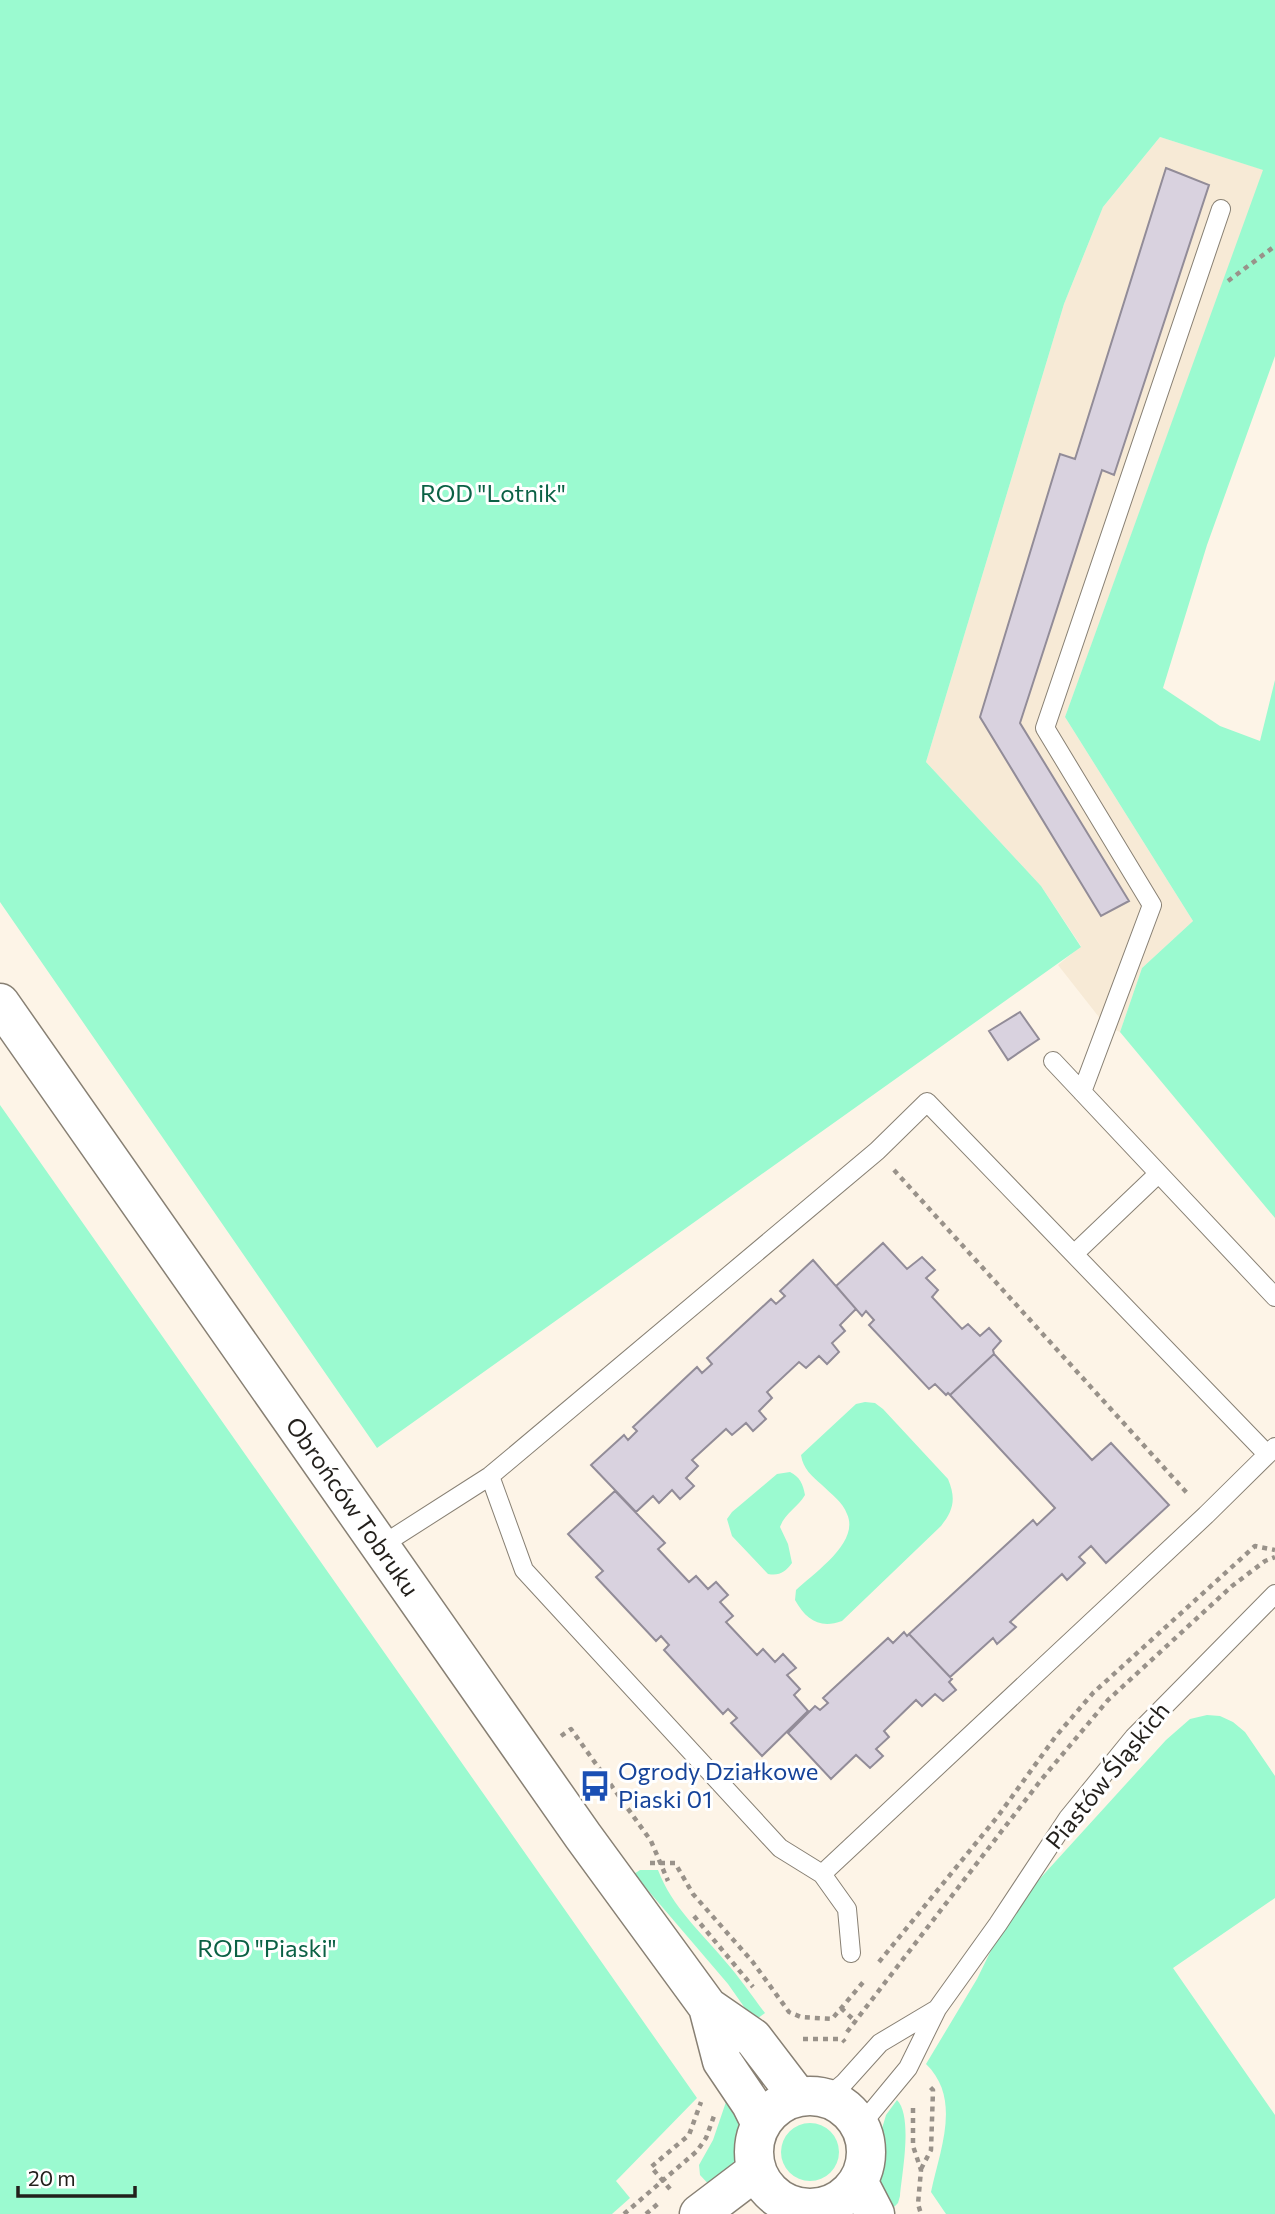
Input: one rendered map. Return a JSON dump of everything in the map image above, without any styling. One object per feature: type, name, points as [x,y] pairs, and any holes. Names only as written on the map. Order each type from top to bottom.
[{"type":"street","name":"Obrońców Tobruku","points":[[0,1003],[379,1547],[583,1836],[708,2007],[753,2038],[812,2097]]},
{"type":"street","name":"Obrońców Tobruku","points":[[708,2007],[722,2061],[761,2124]]},
{"type":"street","points":[[812,2097],[840,2104],[860,2126],[865,2144],[866,2198],[848,2193],[825,2210],[772,2207],[770,2191],[757,2170],[755,2146],[761,2124],[771,2111],[783,2102],[812,2097]]},
{"type":"street","points":[[686,2203],[757,2170]]},
{"type":"lane","points":[[1082,1092],[1152,905],[1045,729],[1221,209]]},
{"type":"lane","points":[[1053,1062],[1275,1297]]},
{"type":"lane","points":[[379,1547],[490,1476],[877,1151],[927,1102],[1074,1254],[1271,1450],[1206,1515],[822,1874]]},
{"type":"lane","points":[[1074,1254],[1158,1174]]},
{"type":"lane","points":[[490,1476],[524,1570],[780,1848],[822,1874],[847,1909],[852,1953]]},
{"type":"lane","name":"Piastów Śląskich","points":[[860,2126],[908,2068],[937,2009],[998,1924],[1068,1818],[1134,1737],[1275,1594]]},
{"type":"lane","name":"Piastów Śląskich","points":[[812,2097],[844,2083],[880,2043],[937,2009]]},
{"type":"path","points":[[877,1151],[1206,1515]]},
{"type":"path","points":[[876,1966],[998,1816],[1056,1736],[1093,1693],[1255,1546],[1275,1550]]},
{"type":"path","points":[[791,2039],[842,2039],[1041,1780],[1108,1700],[1232,1586],[1265,1561],[1275,1557]]},
{"type":"path","points":[[554,1741],[571,1728],[646,1834],[671,1887]]},
{"type":"path","points":[[641,1863],[675,1863],[693,1894],[752,1961],[789,2012],[801,2017],[832,2020],[867,1976]]},
{"type":"path","points":[[688,1909],[754,1989]]},
{"type":"path","points":[[920,2170],[931,2150],[933,2090]]},
{"type":"path","points":[[686,2203],[651,2167],[689,2135],[703,2094]]},
{"type":"path","points":[[912,2103],[915,2119],[913,2146],[920,2170],[918,2204],[922,2214]]},
{"type":"path","points":[[624,2214],[702,2144],[717,2106]]},
{"type":"shaded area","points":[[1160,137],[1264,170],[1065,717],[1193,921],[1142,968],[1120,1032],[1106,1026],[1058,965],[1081,946],[1041,886],[926,762],[1064,304],[1103,207]]},
{"type":"green space","name":"ROD \"Lotnik\"","points":[[0,0],[1275,0],[1275,356],[1207,545],[1163,688],[1220,726],[1260,741],[1275,680],[1275,1218],[1120,1032],[1142,968],[1193,921],[1065,717],[1263,170],[1160,137],[1103,207],[1064,304],[926,762],[1041,886],[1081,947],[377,1448],[0,902]]},
{"type":"green space","name":"ROD \"Piaski\"","points":[[0,1105],[697,2098],[616,2181],[630,2198],[612,2214],[0,2214]]},
{"type":"green space","points":[[875,1403],[883,1409],[948,1479],[952,1504],[949,1515],[941,1526],[842,1621],[820,1623],[809,1618],[799,1607],[795,1600],[796,1590],[834,1556],[842,1546],[849,1525],[843,1506],[808,1472],[801,1455],[856,1404]]},
{"type":"green space","points":[[790,1472],[800,1481],[805,1495],[780,1527],[788,1544],[792,1563],[782,1573],[768,1574],[732,1536],[727,1519],[777,1474]]},
{"type":"green space","points":[[1207,1715],[1220,1716],[1245,1732],[1275,1776],[1275,1898],[1173,1968],[1275,2115],[1275,2214],[946,2214],[931,2192],[943,2142],[946,2109],[937,2078],[926,2064],[977,1979],[1001,1930],[1025,1895],[1166,1740],[1190,1719]]},
{"type":"green space","points":[[640,1870],[658,1870],[679,1907],[765,2013],[754,2021],[728,1984],[634,1874]]},
{"type":"green space","points":[[728,2096],[740,2123],[741,2141],[736,2159],[713,2189],[700,2175],[699,2165],[713,2140]]},
{"type":"green space","points":[[897,2100],[904,2119],[905,2145],[900,2196],[898,2203],[889,2212],[878,2186],[881,2132],[886,2115]]},
{"type":"green space","points":[[810,2123],[831,2131],[839,2152],[831,2173],[810,2181],[789,2173],[781,2152],[789,2131]]},
{"type":"building","points":[[1166,168],[1209,185],[1114,475],[1102,470],[1020,723],[1129,901],[1101,916],[980,717],[1060,454],[1075,459]]},
{"type":"building","points":[[1020,1012],[1039,1039],[1008,1060],[989,1031]]},
{"type":"building","points":[[883,1243],[907,1269],[922,1257],[935,1270],[926,1278],[938,1290],[932,1297],[962,1329],[968,1324],[980,1336],[989,1328],[1001,1341],[993,1350],[994,1354],[950,1395],[946,1395],[935,1384],[929,1389],[869,1325],[874,1320],[866,1311],[862,1316],[836,1286]]},
{"type":"building","points":[[813,1260],[856,1309],[840,1325],[845,1331],[832,1343],[839,1352],[827,1364],[819,1356],[806,1368],[799,1362],[767,1392],[772,1398],[759,1411],[766,1419],[753,1431],[746,1423],[732,1435],[726,1429],[692,1460],[698,1466],[686,1478],[694,1486],[680,1499],[672,1490],[659,1503],[653,1496],[636,1512],[591,1465],[624,1435],[628,1440],[637,1431],[633,1427],[697,1367],[702,1373],[712,1364],[707,1358],[771,1299],[776,1304],[785,1296],[780,1291]]},
{"type":"building","points":[[994,1354],[1092,1460],[1111,1443],[1169,1505],[1106,1563],[1091,1546],[1079,1557],[1085,1563],[1067,1580],[1062,1574],[1010,1622],[1016,1627],[997,1644],[993,1638],[950,1677],[909,1634],[1033,1520],[1037,1525],[1055,1508],[950,1395]]},
{"type":"building","points":[[615,1491],[665,1543],[658,1549],[689,1582],[696,1576],[708,1589],[716,1582],[728,1595],[720,1602],[733,1616],[726,1622],[757,1655],[763,1649],[775,1662],[783,1654],[796,1668],[787,1675],[800,1689],[794,1695],[808,1711],[762,1756],[731,1723],[737,1718],[728,1709],[723,1714],[664,1650],[669,1645],[661,1636],[656,1641],[596,1577],[603,1571],[568,1534]]},
{"type":"building","points":[[904,1632],[952,1679],[949,1682],[956,1690],[943,1701],[935,1694],[922,1706],[916,1700],[884,1731],[889,1737],[876,1749],[883,1756],[870,1768],[856,1755],[831,1779],[788,1733],[815,1706],[820,1710],[828,1703],[823,1698],[888,1638],[893,1643]]},
{"type":"place","name":"Ogrody Działkowe Piaski 01","points":[[595,1786]]}]
